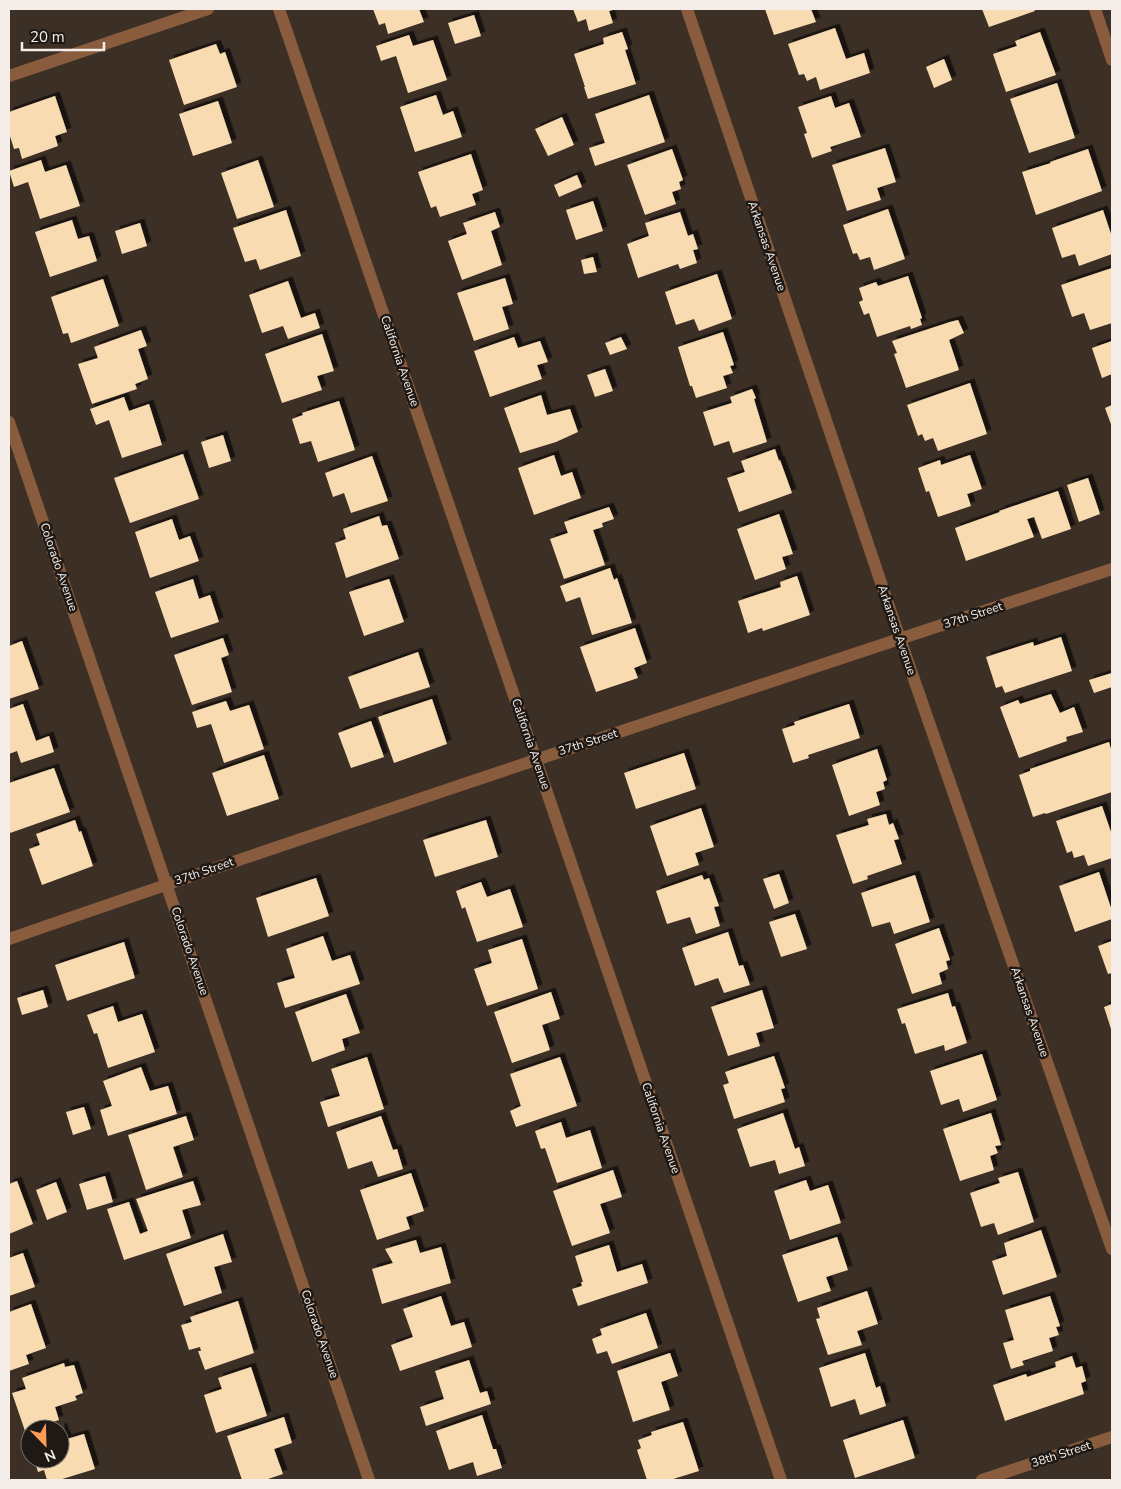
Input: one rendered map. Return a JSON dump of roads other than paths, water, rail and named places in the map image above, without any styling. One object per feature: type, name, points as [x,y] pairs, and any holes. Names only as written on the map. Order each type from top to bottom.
[{"type":"street","points":[[9,76],[208,9]]},
{"type":"street","name":"California Avenue","points":[[279,9],[781,1480]]},
{"type":"street","name":"Arkansas Avenue","points":[[687,9],[900,639],[1112,1249]]},
{"type":"street","points":[[1095,9],[1112,60]]},
{"type":"street","name":"Colorado Avenue","points":[[9,422],[369,1480]]},
{"type":"street","name":"37th Street","points":[[9,939],[536,760],[1112,569]]},
{"type":"street","name":"38th Street","points":[[982,1480],[1112,1437]]}]
